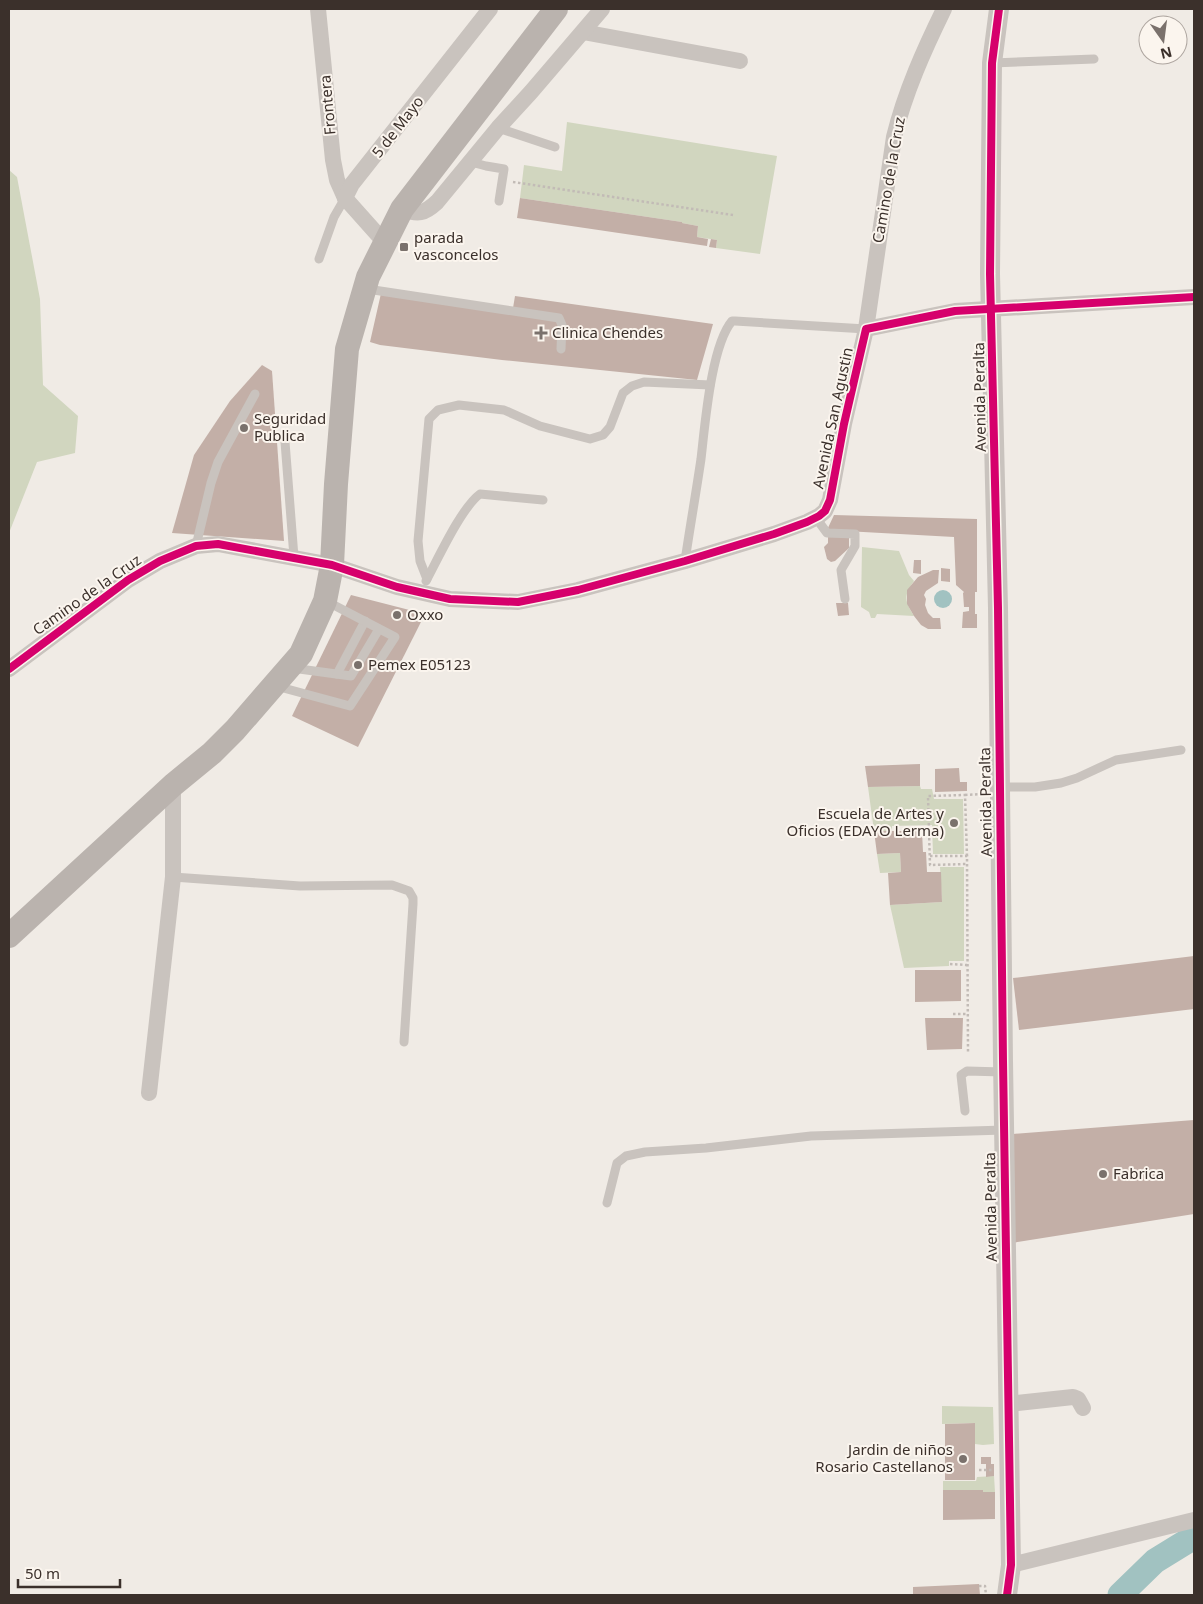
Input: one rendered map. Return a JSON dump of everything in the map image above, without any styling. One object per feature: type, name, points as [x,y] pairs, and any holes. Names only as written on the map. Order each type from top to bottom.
[{"type":"main road","points":[[9,936],[174,785],[212,753],[301,654],[326,601],[332,565],[336,484],[347,349],[364,288],[402,209],[556,9]]},
{"type":"street","name":"Frontera","points":[[318,9],[333,160],[337,180],[345,198]]},
{"type":"street","name":"5 de Mayo","points":[[345,198],[352,184],[490,9]]},
{"type":"street","points":[[402,209],[420,213],[430,209],[602,9]]},
{"type":"street","name":"Camino de la Cruz","points":[[866,329],[894,137],[900,113],[920,60],[944,9]]},
{"type":"street","name":"Avenida Peralta","points":[[999,9],[992,63],[990,274],[998,604],[1011,1565],[1007,1595]]},
{"type":"street","points":[[583,32],[740,61]]},
{"type":"street","points":[[479,107],[498,128]]},
{"type":"street","points":[[345,198],[386,244]]},
{"type":"street","name":"Avenida San Agustin","points":[[816,518],[825,511],[830,500],[844,424],[866,329],[956,311],[1194,297]]},
{"type":"street","points":[[332,565],[397,587],[423,586],[450,599],[518,602],[578,590],[685,561],[782,531],[816,518]]},
{"type":"street","name":"Camino de la Cruz","points":[[9,669],[128,580],[160,561],[196,546],[218,544],[332,565]]},
{"type":"street","points":[[149,1092],[173,877],[174,785]]},
{"type":"street","points":[[1008,1404],[1073,1397],[1078,1400],[1083,1408]]},
{"type":"street","points":[[1011,1565],[1194,1520]]},
{"type":"lane","points":[[992,63],[1094,58]]},
{"type":"lane","points":[[498,128],[555,147]]},
{"type":"lane","points":[[470,162],[504,169],[500,201]]},
{"type":"lane","points":[[319,259],[334,217],[345,198]]},
{"type":"lane","points":[[364,288],[559,318],[562,325],[561,349]]},
{"type":"lane","points":[[685,561],[710,385],[728,326],[732,321],[866,329]]},
{"type":"lane","points":[[423,586],[418,541],[429,419],[438,410],[459,405],[504,410],[540,426],[590,439],[603,435],[610,427],[622,393],[632,386],[644,382],[710,385]]},
{"type":"lane","points":[[196,546],[218,462],[256,394]]},
{"type":"lane","points":[[285,442],[294,557]]},
{"type":"lane","points":[[423,586],[473,499],[480,494],[543,500]]},
{"type":"lane","points":[[816,518],[827,533],[855,534],[855,546],[840,570],[845,599]]},
{"type":"lane","points":[[273,686],[350,706],[395,637],[326,601]]},
{"type":"lane","points":[[337,674],[365,621]]},
{"type":"lane","points":[[289,667],[351,676],[379,629]]},
{"type":"lane","points":[[1000,786],[1036,787],[1061,783],[1077,778],[1116,760],[1181,750]]},
{"type":"lane","points":[[173,877],[300,886],[392,885],[409,891],[413,898],[413,904],[404,1042]]},
{"type":"lane","points":[[964,1111],[962,1075],[968,1072],[1003,1072]]},
{"type":"lane","points":[[607,1203],[617,1163],[626,1156],[645,1152],[706,1148],[811,1136],[1004,1130]]},
{"type":"path","points":[[502,179],[531,186],[733,214]]},
{"type":"path","points":[[967,864],[955,863],[930,866],[928,796],[965,795],[967,856],[968,1054]]},
{"type":"path","points":[[930,856],[967,856]]},
{"type":"path","points":[[943,856],[943,864]]},
{"type":"path","points":[[954,856],[955,863]]},
{"type":"path","points":[[950,964],[967,964]]},
{"type":"path","points":[[953,1014],[968,1014]]},
{"type":"path","points":[[979,1586],[985,1586],[986,1595]]},
{"type":"green space","points":[[567,122],[777,156],[760,254],[716,248],[717,240],[697,237],[698,226],[682,222],[520,198],[524,165],[562,171]]},
{"type":"green space","points":[[9,170],[17,177],[40,299],[43,385],[78,416],[75,453],[37,462],[9,533]]},
{"type":"green space","points":[[862,547],[899,551],[909,575],[914,581],[906,599],[914,616],[877,614],[875,618],[871,618],[869,612],[861,607]]},
{"type":"green space","points":[[920,786],[921,789],[932,789],[934,799],[963,799],[964,854],[933,854],[932,825],[892,826],[892,831],[874,831],[868,787]]},
{"type":"green space","points":[[900,853],[901,872],[880,873],[877,854]]},
{"type":"green space","points":[[940,867],[964,867],[964,961],[949,961],[949,966],[904,968],[890,905],[942,902]]},
{"type":"green space","points":[[942,1406],[993,1407],[994,1444],[975,1444],[975,1423],[942,1424]]},
{"type":"green space","points":[[994,1476],[995,1492],[943,1490],[943,1481],[976,1481],[977,1477]]},
{"type":"water","points":[[943,590],[949,593],[952,599],[949,605],[943,608],[937,605],[934,599],[937,593]]},
{"type":"building","points":[[520,198],[698,226],[697,237],[708,239],[707,246],[517,218]]},
{"type":"building","points":[[711,239],[717,240],[716,248],[709,247]]},
{"type":"building","name":"Clinica Chendes","points":[[382,289],[513,308],[515,296],[713,324],[697,380],[502,360],[380,345],[370,342]]},
{"type":"building","name":"Seguridad Publica","points":[[262,365],[272,371],[284,541],[172,533],[194,455],[230,401]]},
{"type":"building","points":[[834,515],[977,519],[977,592],[975,592],[975,614],[977,614],[977,628],[962,628],[963,612],[969,611],[969,607],[964,607],[964,592],[956,585],[954,537],[827,530]]},
{"type":"building","points":[[828,536],[849,537],[849,548],[835,561],[831,562],[827,559],[824,547],[828,543]]},
{"type":"building","points":[[914,560],[921,560],[921,574],[913,573]]},
{"type":"building","points":[[941,568],[950,569],[950,582],[941,581]]},
{"type":"building","points":[[933,570],[939,570],[938,583],[926,591],[924,595],[926,599],[925,605],[928,613],[933,618],[940,618],[941,629],[928,629],[921,625],[907,604],[907,590],[918,577]]},
{"type":"building","name":"Pemex E05123","points":[[351,595],[425,614],[358,747],[292,716]]},
{"type":"building","points":[[836,603],[848,603],[849,615],[838,616]]},
{"type":"building","points":[[920,764],[920,786],[868,787],[865,766]]},
{"type":"building","points":[[959,768],[960,782],[967,782],[967,791],[935,792],[935,769]]},
{"type":"building","points":[[874,831],[922,831],[923,852],[926,852],[927,872],[941,872],[942,902],[890,905],[888,873],[901,872],[900,853],[877,854]]},
{"type":"building","points":[[1194,956],[1194,1009],[1019,1030],[1013,978]]},
{"type":"building","points":[[915,970],[961,970],[961,1001],[915,1002]]},
{"type":"building","points":[[925,1018],[963,1018],[962,1049],[927,1050]]},
{"type":"building","name":"Fabrica","points":[[1194,1120],[1194,1214],[1012,1243],[1013,1134]]},
{"type":"building","points":[[975,1423],[975,1480],[945,1480],[945,1424]]},
{"type":"building","points":[[981,1457],[991,1457],[991,1464],[994,1464],[994,1476],[986,1477],[986,1464],[981,1464]]},
{"type":"building","points":[[943,1490],[983,1490],[983,1492],[995,1492],[995,1519],[943,1520]]},
{"type":"building","points":[[979,1584],[980,1595],[913,1595],[913,1587]]},
{"type":"waterway","points":[[1120,1595],[1155,1561],[1194,1537]]},
{"type":"cycle path","points":[[999,9],[992,63],[990,274],[998,608],[1011,1565],[1007,1595]]},
{"type":"cycle path","points":[[9,669],[128,580],[160,561],[196,546],[218,544],[332,565],[397,587],[450,599],[518,602],[578,590],[685,561],[774,534],[819,516],[825,511],[830,500],[844,424],[866,329],[955,311],[1194,297]]},
{"type":"place","name":"parada vasconcelos","points":[[404,247]]},
{"type":"place","name":"Clinica Chendes","points":[[541,333]]},
{"type":"place","name":"Seguridad Publica","points":[[244,428]]},
{"type":"place","name":"Oxxo","points":[[397,615]]},
{"type":"place","name":"Pemex E05123","points":[[358,665]]},
{"type":"place","name":"Escuela de Artes y Oficios (EDAYO Lerma)","points":[[954,823]]},
{"type":"place","name":"Fabrica","points":[[1103,1174]]},
{"type":"place","name":"Jardin de niños Rosario Castellanos","points":[[963,1459]]}]
